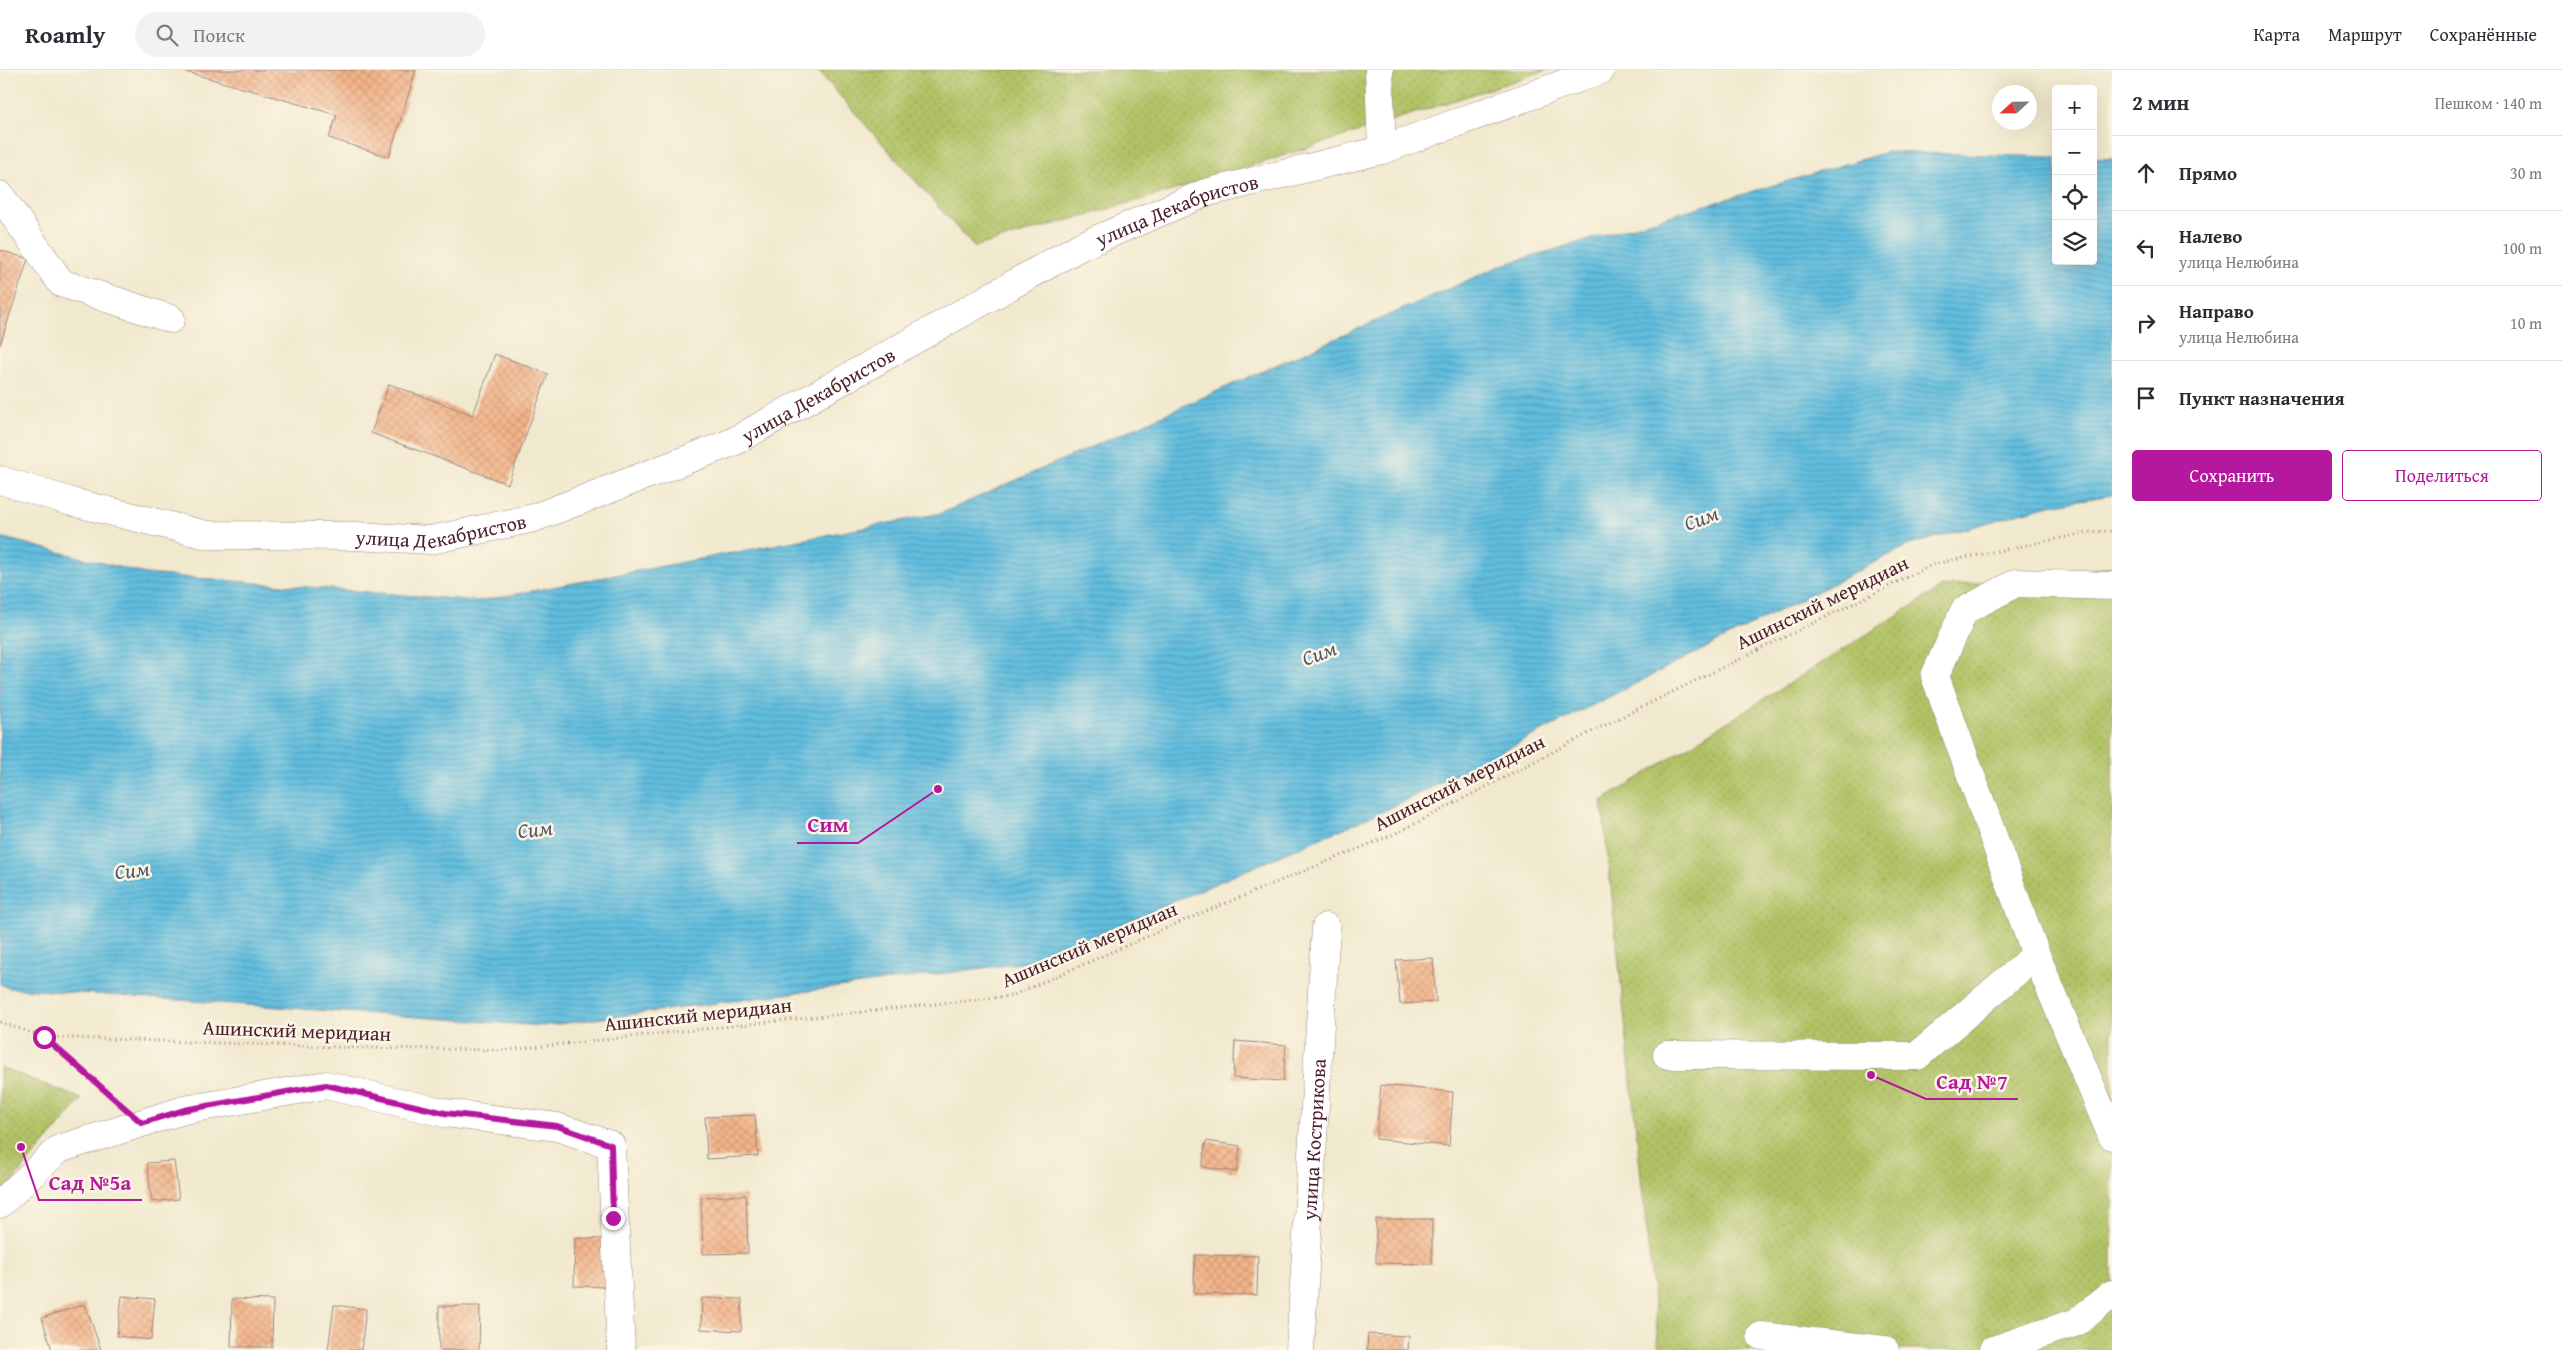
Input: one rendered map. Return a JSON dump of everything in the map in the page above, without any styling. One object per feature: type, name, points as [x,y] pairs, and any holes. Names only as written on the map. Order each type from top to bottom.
[{"type":"street","points":[[1379,70],[1382,150]]},
{"type":"street","name":"улица Декабристов","points":[[0,480],[72,502],[207,535],[355,536],[431,540],[534,518],[733,442],[1081,246],[1205,192],[1382,150],[1601,70]]},
{"type":"street","points":[[0,195],[61,283],[170,319]]},
{"type":"street","points":[[2112,586],[2016,583],[1964,611],[1935,676],[2036,955],[2112,1136]]},
{"type":"street","name":"улица Кострикова","points":[[1300,1350],[1326,928]]},
{"type":"street","points":[[1667,1055],[1917,1056],[2036,955]]},
{"type":"street","points":[[0,1204],[59,1149],[184,1110],[326,1085],[445,1113],[557,1126],[611,1145],[613,1218],[621,1350]]},
{"type":"street","points":[[1993,1350],[2077,1322],[2112,1294]]},
{"type":"street","points":[[1761,1336],[1885,1350]]},
{"type":"path","name":"Ашинский меридиан","points":[[0,1022],[44,1037],[366,1048],[507,1050],[1010,996],[1185,920],[1399,832],[1599,728],[1934,564],[2090,532],[2112,532]]},
{"type":"path","points":[[44,1037],[142,1123]]},
{"type":"green space","points":[[817,70],[1548,70],[1196,184],[974,247]]},
{"type":"green space","points":[[2112,567],[2112,1350],[1659,1350],[1602,801],[1942,587]]},
{"type":"green space","points":[[0,1067],[82,1099],[0,1196]]},
{"type":"water","points":[[1887,152],[2052,157],[2052,265],[2097,265],[2097,158],[2112,159],[2112,495],[2049,505],[1909,545],[1388,809],[1036,961],[543,1026],[9,988],[0,984],[0,537],[146,574],[479,601],[942,513],[1502,265]]},
{"type":"building","points":[[180,70],[416,70],[389,157],[329,138],[337,115]]},
{"type":"building","points":[[0,250],[28,259],[0,345]]},
{"type":"building","points":[[495,354],[548,374],[508,484],[371,433],[389,384],[473,415]]},
{"type":"building","points":[[1433,958],[1436,1002],[1400,1004],[1396,960]]},
{"type":"building","points":[[1235,1041],[1286,1045],[1283,1081],[1233,1078]]},
{"type":"building","points":[[1381,1085],[1453,1092],[1449,1146],[1376,1139]]},
{"type":"building","points":[[755,1115],[758,1156],[707,1159],[705,1117]]},
{"type":"building","points":[[1206,1141],[1240,1146],[1237,1172],[1202,1167]]},
{"type":"building","points":[[174,1161],[179,1199],[152,1202],[147,1163]]},
{"type":"building","points":[[746,1195],[748,1253],[703,1254],[701,1197]]},
{"type":"building","points":[[1376,1219],[1432,1219],[1432,1264],[1376,1263]]},
{"type":"building","points":[[575,1238],[608,1239],[607,1287],[574,1286]]},
{"type":"building","points":[[1195,1255],[1258,1256],[1257,1295],[1194,1294]]},
{"type":"building","points":[[122,1296],[155,1299],[151,1340],[117,1336]]},
{"type":"building","points":[[702,1298],[742,1299],[741,1331],[701,1329]]},
{"type":"building","points":[[232,1299],[273,1300],[272,1347],[231,1347]]},
{"type":"building","points":[[85,1304],[101,1350],[52,1350],[42,1318]]},
{"type":"building","points":[[334,1305],[366,1309],[361,1350],[328,1350]]},
{"type":"building","points":[[439,1306],[480,1306],[479,1350],[439,1350]]},
{"type":"building","points":[[1368,1334],[1409,1336],[1408,1350],[1367,1350]]},
{"type":"place","name":"Сим","points":[[938,789]]},
{"type":"place","name":"Сад №7","points":[[1871,1075]]},
{"type":"place","name":"Сад №5а","points":[[21,1147]]},
{"type":"route","points":[[44,1037],[142,1123],[184,1110],[326,1085],[445,1113],[557,1126],[611,1145],[613,1218]]}]
